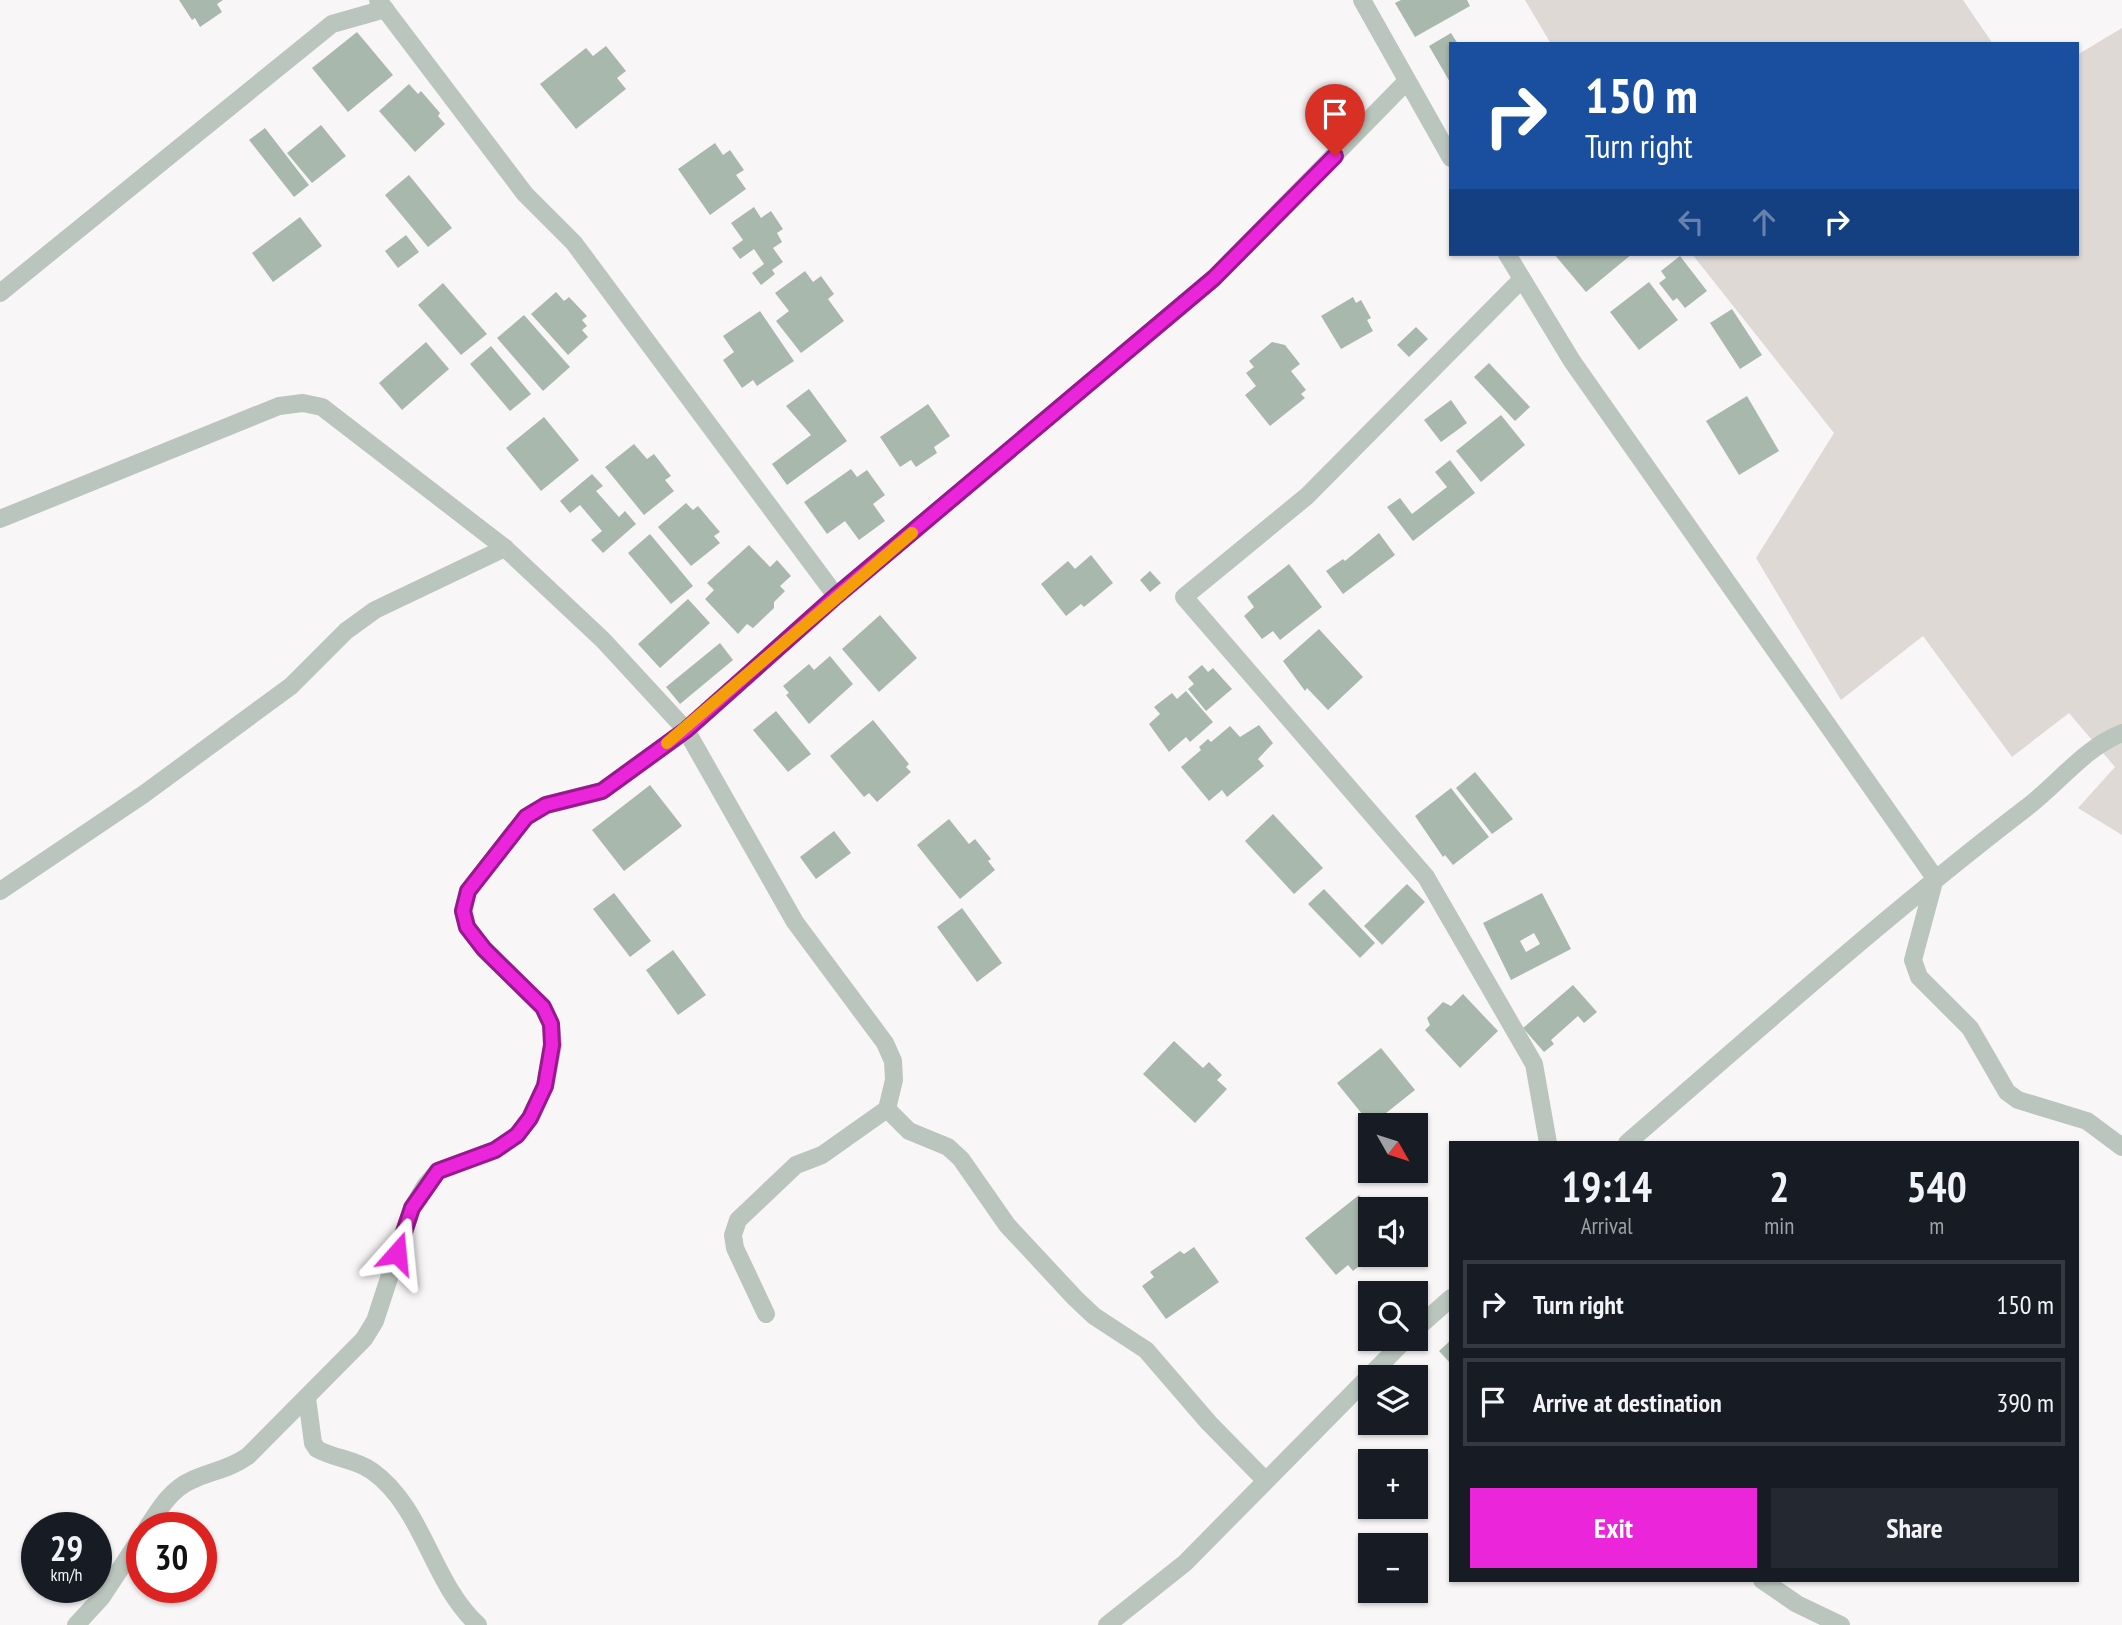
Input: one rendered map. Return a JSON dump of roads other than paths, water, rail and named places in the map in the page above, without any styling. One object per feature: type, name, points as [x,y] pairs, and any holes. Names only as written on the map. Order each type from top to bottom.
[{"type":"street","points":[[1362,0],[1449,155]]},
{"type":"street","points":[[0,293],[332,24],[382,5],[525,194],[574,243],[836,596]]},
{"type":"street","points":[[157,1512],[180,1486],[231,1468],[248,1456],[352,1353],[375,1321],[412,1208],[425,1186],[438,1171],[495,1150],[517,1135],[530,1118],[545,1086],[552,1045],[551,1024],[543,1007],[484,949],[467,927],[463,911],[468,891],[526,817],[546,805],[602,791],[686,730],[836,596],[1214,278],[1406,82]]},
{"type":"street","points":[[1508,256],[1572,361],[1935,878]]},
{"type":"street","points":[[1521,279],[1307,496],[1184,597],[1426,877],[1534,1064],[1548,1141]]},
{"type":"street","points":[[0,519],[279,406],[303,403],[322,407],[505,548],[603,640],[686,730],[795,922],[885,1043],[893,1061],[894,1080],[887,1109],[822,1156],[796,1165],[738,1220],[733,1235],[736,1248],[766,1314]]},
{"type":"street","points":[[0,891],[144,794],[291,686],[346,631],[375,610],[505,548]]},
{"type":"street","points":[[1629,1141],[1935,878],[2034,802],[2090,752],[2122,733]]},
{"type":"street","points":[[1935,878],[1913,960],[1919,977],[1970,1028],[2007,1092],[2018,1100],[2087,1121],[2122,1147]]},
{"type":"street","points":[[887,1109],[909,1131],[948,1147],[961,1159],[1007,1225],[1075,1298],[1094,1316],[1146,1350],[1209,1423],[1265,1480]]},
{"type":"street","points":[[1428,1318],[1449,1300]]},
{"type":"street","points":[[1107,1625],[1185,1563],[1394,1351]]},
{"type":"street","points":[[307,1398],[313,1443],[317,1449],[356,1461],[394,1490],[456,1602],[478,1625]]},
{"type":"street","points":[[76,1625],[101,1598],[126,1560]]},
{"type":"street","points":[[1765,1582],[1797,1604],[1842,1625]]}]
